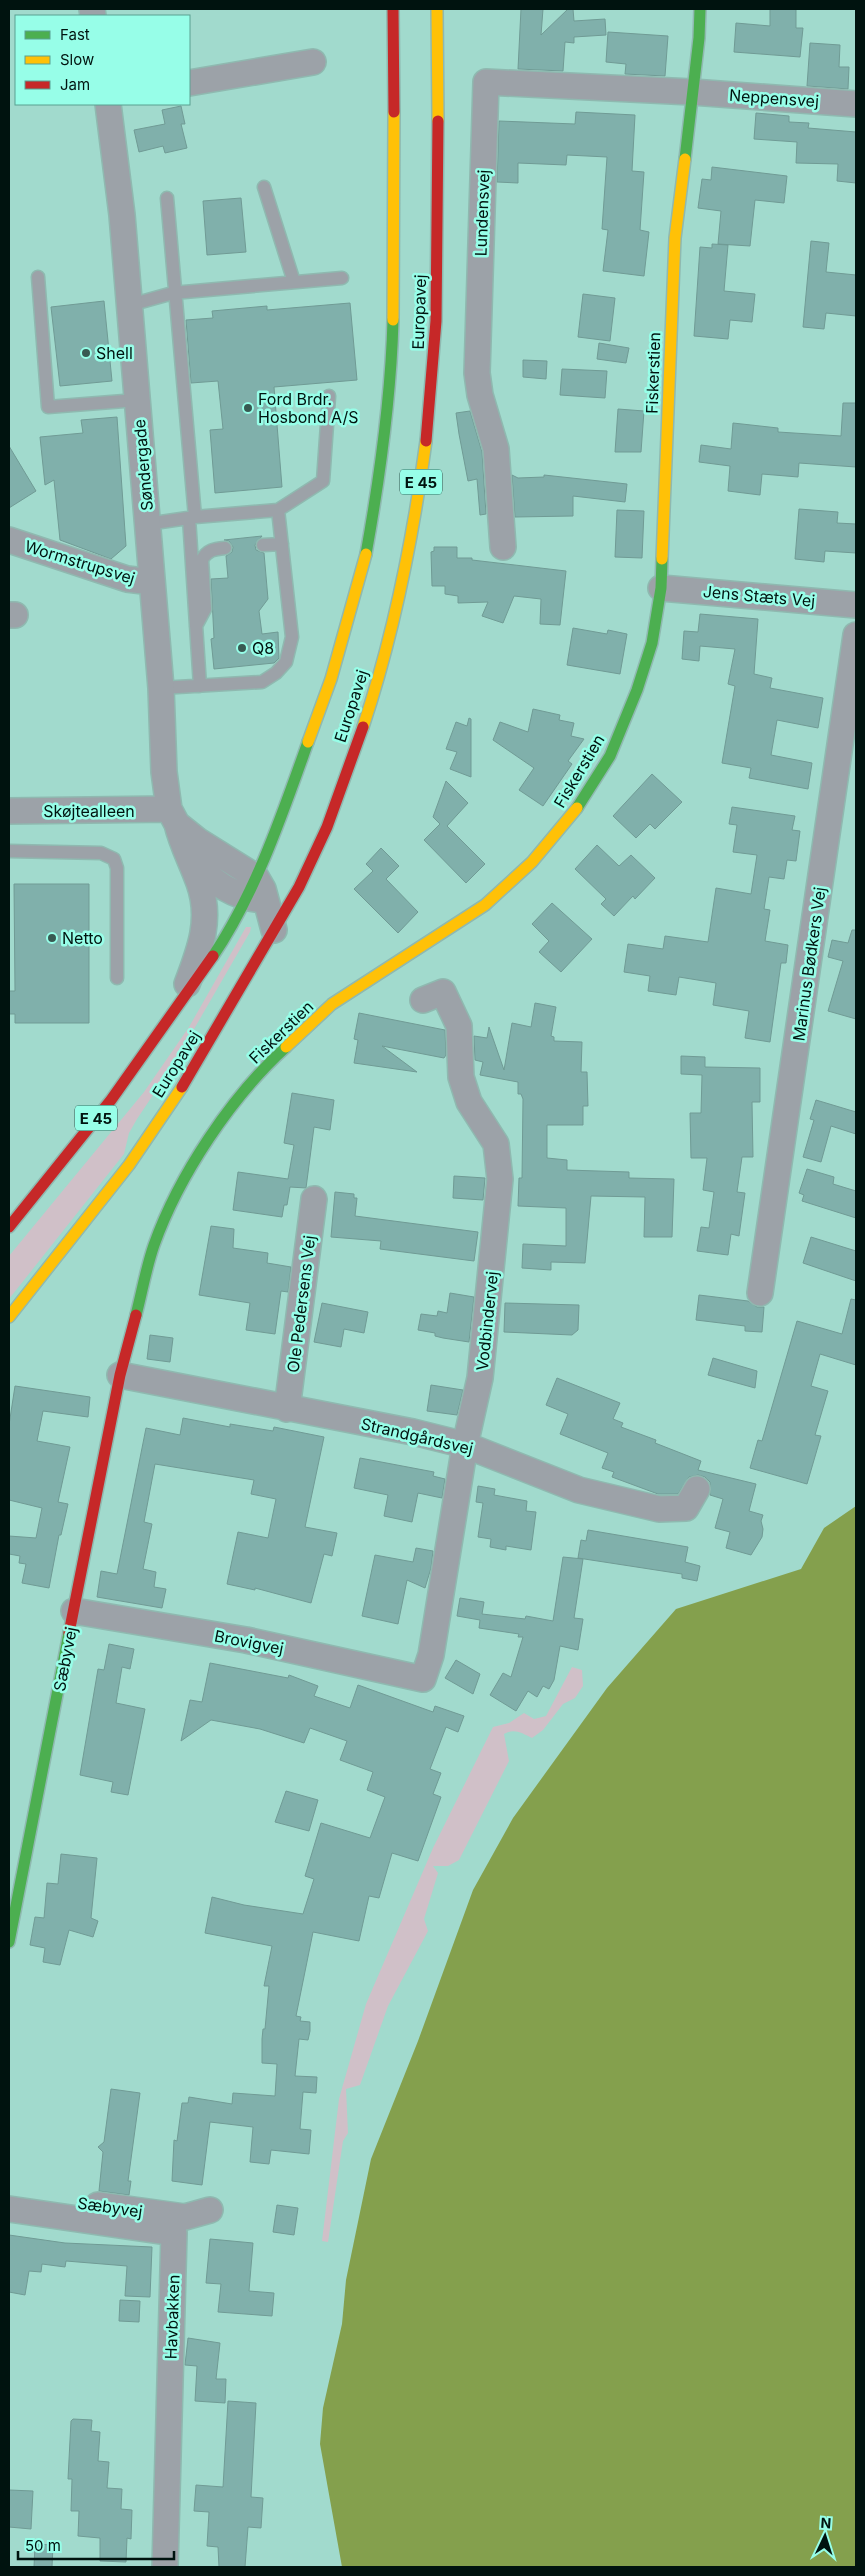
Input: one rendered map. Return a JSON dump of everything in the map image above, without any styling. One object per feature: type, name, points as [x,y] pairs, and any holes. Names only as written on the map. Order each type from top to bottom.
[{"type":"main road","name":"Europavej","points":[[9,1227],[111,1100],[179,1006],[256,892],[334,670],[364,564],[381,469],[392,364],[395,218],[393,9]]},
{"type":"main road","name":"Europavej","points":[[9,1317],[145,1143],[180,1090],[274,930],[299,887],[340,792],[374,691],[406,566],[422,471],[434,365],[439,214],[437,9]]},
{"type":"main road","name":"Fiskerstien","points":[[120,1375],[154,1245],[176,1197],[198,1157],[239,1097],[278,1055],[332,1004],[485,905],[532,862],[574,813],[610,756],[637,690],[652,643],[661,588],[675,238],[700,9]]},
{"type":"main road","name":"Sæbyvej","points":[[9,1942],[120,1375]]},
{"type":"street","points":[[190,83],[313,62]]},
{"type":"street","name":"Lundensvej","points":[[503,547],[496,449],[480,395],[477,373],[486,82],[692,92]]},
{"type":"street","name":"Neppensvej","points":[[692,92],[856,104]]},
{"type":"street","name":"Søndergade","points":[[108,105],[122,215],[130,305],[161,688],[164,772],[173,817],[198,882],[205,906],[206,919],[196,962],[179,1006]]},
{"type":"street","name":"Wormstrupsvej","points":[[9,540],[127,579],[152,582]]},
{"type":"street","name":"Jens Stæts Vej","points":[[661,588],[856,604]]},
{"type":"street","name":"Marinus Bødkers Vej","points":[[760,1293],[856,635]]},
{"type":"street","name":"Skøjtealleen","points":[[9,814],[173,817]]},
{"type":"street","points":[[173,817],[256,892],[274,930]]},
{"type":"street","name":"Søndergade","points":[[185,852],[216,883],[256,892]]},
{"type":"street","points":[[256,892],[299,887]]},
{"type":"street","name":"Vodbindervej","points":[[423,1000],[443,992],[458,1026],[461,1077],[469,1102],[496,1144],[500,1180],[480,1378],[465,1445],[431,1655],[423,1679]]},
{"type":"street","name":"Ole Pedersens Vej","points":[[287,1409],[314,1199]]},
{"type":"street","name":"Strandgårdsvej","points":[[120,1375],[465,1445],[579,1490],[659,1509],[686,1508],[697,1489]]},
{"type":"street","name":"Brovigvej","points":[[74,1611],[246,1640],[423,1679]]},
{"type":"street","name":"Sæbyvej","points":[[9,2193],[185,2217],[210,2210]]},
{"type":"street","name":"Havbakken","points":[[9,2209],[174,2233],[165,2567]]},
{"type":"lane","points":[[264,187],[294,282]]},
{"type":"lane","points":[[167,198],[192,517],[200,686]]},
{"type":"lane","points":[[38,277],[48,407],[137,400]]},
{"type":"lane","points":[[130,305],[173,293],[342,278]]},
{"type":"lane","points":[[148,524],[192,517],[278,510],[322,481],[329,396]]},
{"type":"lane","points":[[161,688],[262,682],[276,673],[286,662],[292,637],[278,510]]},
{"type":"lane","points":[[263,545],[282,544]]},
{"type":"lane","points":[[196,626],[205,609],[202,560],[212,550],[225,548]]},
{"type":"lane","points":[[9,851],[101,853],[114,859],[117,868],[117,978]]},
{"type":"shaded area","points":[[246,927],[251,927],[250,932],[175,1062],[129,1133],[124,1154],[9,1299],[9,1256],[144,1092],[189,1027]]},
{"type":"shaded area","points":[[856,1506],[856,2567],[342,2567],[320,2444],[323,2408],[342,2324],[346,2280],[371,2159],[418,2041],[473,1890],[513,1818],[552,1764],[607,1688],[676,1609],[801,1569],[824,1528]]},
{"type":"shaded area","points":[[572,1667],[582,1670],[583,1686],[575,1698],[563,1704],[543,1730],[532,1738],[515,1731],[504,1734],[509,1761],[459,1860],[448,1866],[433,1866],[438,1873],[424,1919],[428,1931],[388,2006],[360,2085],[346,2089],[348,2133],[343,2141],[328,2242],[322,2241],[339,2099],[366,2004],[433,1848],[493,1727],[509,1723],[524,1713],[534,1719],[546,1716]]},
{"type":"building","points":[[521,9],[543,9],[541,35],[568,9],[573,9],[574,21],[605,19],[606,35],[574,37],[574,43],[565,42],[563,71],[518,69]]},
{"type":"building","points":[[770,9],[796,9],[796,28],[803,28],[800,57],[734,52],[736,23],[770,26]]},
{"type":"building","points":[[608,32],[668,36],[665,76],[625,74],[626,64],[606,62]]},
{"type":"building","points":[[810,43],[840,45],[839,67],[849,67],[848,89],[807,86]]},
{"type":"building","points":[[181,106],[185,124],[181,124],[187,148],[165,153],[163,146],[139,152],[134,130],[165,124],[162,110]]},
{"type":"building","points":[[576,112],[635,115],[632,171],[644,172],[640,230],[649,232],[644,276],[603,271],[608,230],[602,229],[607,157],[567,155],[566,165],[518,163],[518,183],[497,182],[499,121],[575,124]]},
{"type":"building","points":[[756,113],[789,116],[789,122],[809,123],[808,128],[856,132],[856,183],[837,181],[838,164],[796,163],[797,142],[754,139]]},
{"type":"building","points":[[712,167],[787,176],[784,203],[755,200],[750,246],[718,244],[721,211],[698,208],[702,179],[711,180]]},
{"type":"building","points":[[241,198],[246,252],[207,255],[203,201]]},
{"type":"building","points":[[811,241],[829,243],[826,272],[856,275],[856,316],[826,313],[824,329],[803,327]]},
{"type":"building","points":[[712,244],[728,245],[724,291],[755,294],[752,322],[730,320],[728,339],[694,336],[700,247],[712,248]]},
{"type":"building","points":[[583,294],[615,298],[610,341],[578,337]]},
{"type":"building","points":[[104,301],[112,381],[60,386],[51,307]]},
{"type":"building","name":"Ford Brdr. Hosbond A/S","points":[[350,303],[357,380],[274,387],[282,487],[215,493],[210,430],[223,429],[218,381],[191,383],[186,320],[213,318],[212,311],[267,306],[267,310]]},
{"type":"building","points":[[599,343],[629,348],[626,363],[597,359]]},
{"type":"building","points":[[523,360],[547,361],[546,379],[523,377]]},
{"type":"building","points":[[562,369],[607,371],[605,398],[560,395]]},
{"type":"building","points":[[843,403],[856,403],[856,467],[799,463],[798,477],[762,474],[760,495],[728,491],[730,466],[699,462],[701,445],[731,449],[733,423],[778,428],[778,432],[841,436]]},
{"type":"building","points":[[618,409],[644,411],[641,452],[615,452]]},
{"type":"building","points":[[470,411],[482,452],[486,514],[480,515],[477,479],[468,481],[456,413]]},
{"type":"building","points":[[117,417],[126,546],[111,559],[60,540],[54,480],[45,485],[40,437],[83,433],[81,420]]},
{"type":"building","points":[[9,446],[36,491],[9,508]]},
{"type":"building","points":[[512,475],[518,478],[544,477],[544,475],[627,484],[625,502],[573,496],[573,516],[515,517]]},
{"type":"building","points":[[799,509],[838,512],[837,523],[856,524],[856,553],[825,551],[824,562],[795,559]]},
{"type":"building","points":[[617,510],[644,511],[642,558],[615,557]]},
{"type":"building","points":[[262,536],[255,545],[256,550],[264,553],[268,599],[259,611],[262,634],[278,632],[279,658],[274,663],[214,669],[211,639],[214,638],[211,579],[228,578],[226,556],[232,552],[233,547],[229,541],[224,540]]},
{"type":"building","points":[[434,547],[457,547],[457,558],[472,558],[472,560],[566,571],[560,625],[540,624],[541,599],[514,596],[503,623],[482,616],[488,602],[458,603],[458,596],[445,594],[445,586],[432,586],[431,552],[434,551]]},
{"type":"building","points":[[700,614],[758,619],[754,674],[772,678],[770,688],[823,698],[818,728],[777,720],[771,755],[812,763],[808,789],[749,778],[751,768],[722,763],[735,686],[728,684],[735,649],[700,646],[699,661],[682,659],[684,631],[698,632]]},
{"type":"building","points":[[573,628],[607,634],[608,630],[627,634],[620,674],[567,665]]},
{"type":"building","points":[[533,709],[560,715],[559,720],[574,723],[571,736],[584,739],[568,761],[572,764],[543,806],[519,790],[534,768],[493,740],[500,722],[528,732]]},
{"type":"building","points":[[469,718],[471,719],[471,777],[450,769],[457,752],[446,749],[456,722],[467,726]]},
{"type":"building","points":[[652,774],[682,802],[655,829],[650,824],[636,838],[613,816]]},
{"type":"building","points":[[446,781],[468,803],[447,826],[485,864],[466,883],[424,840],[440,824],[433,817]]},
{"type":"building","points":[[732,807],[795,816],[792,830],[800,831],[796,861],[787,860],[784,879],[769,877],[764,909],[770,910],[765,941],[788,945],[786,963],[781,963],[770,1042],[745,1038],[749,1011],[713,1005],[716,983],[679,977],[676,995],[648,991],[650,976],[624,972],[628,944],[663,949],[665,936],[708,942],[716,888],[751,894],[757,855],[733,852],[737,825],[729,824]]},
{"type":"building","points":[[597,845],[619,866],[631,855],[655,878],[635,899],[633,896],[614,916],[601,904],[606,899],[575,869]]},
{"type":"building","points":[[381,848],[399,866],[386,879],[418,912],[398,933],[354,889],[373,871],[366,864]]},
{"type":"building","name":"Netto","points":[[14,884],[89,884],[89,1023],[15,1023],[15,1014],[9,1014],[9,991],[15,991]]},
{"type":"building","points":[[552,903],[592,939],[561,972],[539,952],[549,941],[532,924]]},
{"type":"building","points":[[852,930],[856,930],[856,1019],[828,1011],[843,961],[828,957],[832,940],[848,943]]},
{"type":"building","points":[[535,1003],[556,1007],[551,1036],[554,1037],[554,1041],[582,1042],[581,1072],[587,1072],[588,1106],[583,1106],[583,1125],[547,1125],[547,1158],[567,1160],[567,1170],[629,1172],[629,1178],[674,1179],[672,1237],[644,1237],[645,1197],[591,1196],[585,1263],[551,1262],[551,1270],[522,1268],[523,1244],[566,1246],[566,1208],[518,1206],[519,1178],[522,1178],[523,1099],[521,1094],[518,1094],[518,1082],[480,1075],[483,1062],[475,1060],[474,1036],[487,1038],[489,1027],[504,1070],[512,1023],[531,1027]]},
{"type":"building","points":[[359,1013],[445,1030],[446,1055],[444,1058],[382,1046],[417,1072],[354,1063],[358,1040],[354,1039]]},
{"type":"building","points":[[681,1056],[705,1057],[705,1067],[760,1068],[760,1102],[752,1102],[753,1157],[742,1157],[737,1192],[745,1193],[739,1236],[731,1234],[728,1255],[697,1251],[701,1227],[709,1228],[714,1192],[703,1190],[707,1158],[691,1158],[690,1113],[701,1113],[702,1075],[681,1074]]},
{"type":"building","points":[[292,1093],[334,1100],[330,1130],[314,1127],[306,1188],[290,1187],[287,1205],[284,1205],[282,1217],[233,1210],[238,1172],[288,1179],[294,1145],[284,1143]]},
{"type":"building","points":[[816,1100],[856,1112],[856,1134],[831,1126],[821,1162],[803,1157],[814,1120],[810,1119]]},
{"type":"building","points":[[807,1169],[834,1177],[833,1184],[856,1191],[856,1218],[802,1201],[804,1195],[799,1193]]},
{"type":"building","points":[[454,1176],[485,1178],[483,1200],[453,1198]]},
{"type":"building","points":[[335,1192],[354,1194],[354,1198],[357,1198],[355,1216],[478,1232],[474,1261],[380,1249],[381,1241],[331,1237]]},
{"type":"building","points":[[211,1226],[234,1229],[233,1248],[268,1253],[267,1263],[291,1267],[288,1292],[281,1291],[275,1334],[246,1330],[250,1303],[199,1295]]},
{"type":"building","points":[[811,1237],[856,1251],[856,1281],[803,1263]]},
{"type":"building","points":[[450,1293],[474,1297],[469,1342],[443,1338],[435,1336],[435,1333],[418,1330],[421,1314],[437,1316],[438,1311],[447,1313]]},
{"type":"building","points":[[699,1295],[748,1301],[757,1307],[764,1307],[762,1332],[745,1331],[745,1326],[696,1320]]},
{"type":"building","points":[[851,1299],[856,1300],[856,1365],[820,1354],[811,1386],[828,1391],[815,1435],[821,1436],[807,1484],[750,1468],[758,1440],[762,1441],[797,1321],[842,1334]]},
{"type":"building","points":[[322,1303],[368,1312],[364,1333],[344,1329],[341,1347],[314,1342]]},
{"type":"building","points":[[505,1303],[579,1305],[578,1330],[572,1335],[504,1332]]},
{"type":"building","points":[[150,1335],[173,1338],[170,1362],[147,1359]]},
{"type":"building","points":[[713,1358],[757,1371],[755,1388],[708,1375]]},
{"type":"building","points":[[557,1378],[620,1403],[613,1419],[623,1423],[621,1427],[656,1440],[655,1443],[701,1461],[698,1470],[756,1484],[749,1511],[763,1515],[761,1521],[763,1529],[762,1537],[751,1555],[726,1548],[730,1532],[715,1528],[723,1499],[710,1495],[710,1482],[705,1477],[698,1475],[689,1477],[678,1494],[658,1494],[612,1477],[614,1472],[602,1468],[608,1453],[560,1434],[568,1414],[546,1405]]},
{"type":"building","points":[[431,1385],[463,1390],[457,1415],[427,1411]]},
{"type":"building","points":[[15,1386],[90,1397],[88,1417],[43,1411],[37,1441],[70,1447],[58,1502],[68,1504],[61,1535],[59,1535],[49,1588],[22,1583],[26,1564],[19,1563],[20,1556],[9,1554],[9,1536],[36,1538],[42,1508],[9,1500],[9,1425]]},
{"type":"building","points":[[183,1418],[230,1427],[230,1424],[273,1431],[274,1427],[324,1437],[305,1527],[337,1533],[332,1556],[324,1554],[311,1603],[255,1588],[255,1590],[227,1584],[238,1532],[268,1538],[276,1499],[251,1494],[254,1480],[155,1464],[144,1522],[152,1524],[143,1569],[156,1572],[154,1587],[166,1589],[162,1608],[97,1597],[101,1571],[117,1574],[146,1428],[180,1435]]},
{"type":"building","points":[[360,1458],[434,1472],[433,1476],[445,1479],[442,1498],[418,1493],[412,1522],[384,1516],[388,1495],[354,1488]]},
{"type":"building","points":[[478,1486],[495,1489],[494,1495],[527,1501],[526,1511],[536,1512],[531,1550],[506,1546],[506,1550],[490,1547],[491,1539],[478,1537],[483,1503],[476,1502]]},
{"type":"building","points":[[588,1530],[688,1547],[685,1562],[700,1566],[697,1581],[682,1578],[682,1574],[578,1558],[581,1540],[586,1541]]},
{"type":"building","points":[[416,1548],[433,1551],[431,1568],[425,1588],[407,1580],[398,1624],[362,1616],[375,1555],[413,1562]]},
{"type":"building","points":[[563,1557],[583,1559],[574,1618],[583,1619],[578,1650],[560,1646],[554,1680],[549,1689],[543,1686],[537,1697],[528,1691],[516,1711],[490,1695],[503,1673],[511,1677],[523,1637],[518,1637],[519,1634],[479,1628],[480,1620],[457,1616],[460,1598],[484,1602],[482,1614],[525,1619],[526,1616],[553,1621]]},
{"type":"building","points":[[109,1644],[134,1649],[130,1669],[122,1667],[116,1703],[145,1709],[128,1795],[111,1792],[113,1782],[80,1775],[98,1669],[104,1670]]},
{"type":"building","points":[[456,1660],[480,1674],[473,1694],[445,1678]]},
{"type":"building","points":[[210,1663],[288,1678],[289,1675],[318,1686],[314,1696],[350,1708],[358,1685],[433,1712],[435,1706],[464,1716],[458,1732],[446,1727],[430,1769],[441,1773],[433,1794],[441,1797],[418,1861],[392,1853],[379,1898],[369,1896],[359,1941],[313,1932],[296,2016],[301,2017],[300,2021],[310,2022],[310,2031],[308,2040],[299,2039],[295,2076],[317,2077],[316,2093],[303,2092],[300,2129],[311,2130],[309,2154],[271,2150],[269,2164],[250,2162],[253,2127],[210,2122],[202,2185],[172,2181],[174,2140],[177,2141],[182,2103],[188,2103],[189,2097],[232,2104],[233,2093],[275,2096],[277,2064],[262,2063],[262,2039],[263,2029],[265,2029],[269,1986],[264,1986],[272,1946],[205,1933],[212,1897],[244,1905],[303,1914],[314,1879],[305,1876],[321,1823],[370,1838],[385,1797],[367,1790],[373,1772],[340,1760],[347,1741],[310,1728],[304,1743],[260,1729],[211,1720],[181,1741],[190,1700],[202,1702]]},
{"type":"building","points":[[286,1791],[318,1800],[309,1831],[275,1822]]},
{"type":"building","points":[[61,1854],[97,1858],[91,1918],[98,1921],[93,1937],[69,1930],[60,1965],[43,1962],[45,1948],[30,1945],[35,1917],[44,1918],[47,1883],[58,1884]]},
{"type":"building","points":[[111,2089],[140,2093],[128,2181],[131,2181],[129,2195],[99,2191],[103,2152],[98,2147],[104,2142]]},
{"type":"building","points":[[277,2205],[298,2208],[294,2235],[273,2232]]},
{"type":"building","points":[[9,2235],[65,2243],[152,2247],[150,2297],[125,2296],[127,2266],[66,2261],[65,2267],[42,2264],[41,2272],[29,2271],[25,2295],[9,2292]]},
{"type":"building","points":[[210,2239],[253,2243],[249,2291],[274,2293],[272,2316],[218,2312],[221,2284],[206,2283]]},
{"type":"building","points":[[120,2300],[140,2301],[139,2322],[119,2321]]},
{"type":"building","points":[[188,2338],[220,2343],[216,2379],[226,2379],[225,2403],[195,2401],[197,2366],[185,2365]]},
{"type":"building","points":[[228,2401],[256,2403],[251,2497],[263,2498],[261,2528],[248,2527],[245,2567],[219,2567],[218,2547],[207,2546],[209,2512],[194,2511],[196,2485],[223,2487]]},
{"type":"building","points":[[73,2419],[92,2420],[91,2431],[100,2432],[98,2461],[109,2462],[107,2488],[122,2489],[121,2509],[132,2510],[131,2539],[127,2538],[126,2562],[100,2561],[100,2538],[78,2536],[79,2511],[71,2511],[72,2479],[68,2479],[71,2421]]},
{"type":"building","points":[[9,2490],[33,2491],[31,2529],[9,2527]]},
{"type":"building","points":[[35,2544],[53,2545],[52,2567],[34,2567]]},
{"type":"traffic: fast","points":[[685,159],[699,38],[700,9]]},
{"type":"traffic: fast","points":[[366,554],[384,437],[390,379],[393,320]]},
{"type":"traffic: fast","points":[[577,808],[610,756],[637,690],[652,643],[661,588],[662,559]]},
{"type":"traffic: fast","points":[[213,956],[242,906],[267,852],[308,742]]},
{"type":"traffic: fast","points":[[136,1315],[154,1245],[177,1192],[192,1165],[209,1138],[246,1089],[286,1047]]},
{"type":"traffic: fast","points":[[9,1942],[69,1633]]},
{"type":"traffic: slow","points":[[437,9],[438,121]]},
{"type":"traffic: slow","points":[[393,320],[394,112]]},
{"type":"traffic: slow","points":[[662,559],[675,238],[685,159]]},
{"type":"traffic: slow","points":[[363,727],[384,657],[409,550],[426,441]]},
{"type":"traffic: slow","points":[[308,742],[331,679],[366,554]]},
{"type":"traffic: slow","points":[[286,1047],[332,1004],[485,905],[532,862],[577,808]]},
{"type":"traffic: slow","points":[[9,1317],[129,1165],[182,1087]]},
{"type":"traffic: jam","points":[[393,9],[394,112]]},
{"type":"traffic: jam","points":[[426,441],[436,321],[438,121]]},
{"type":"traffic: jam","points":[[182,1087],[299,887],[327,827],[363,727]]},
{"type":"traffic: jam","points":[[9,1227],[111,1100],[213,956]]},
{"type":"traffic: jam","points":[[69,1633],[120,1375],[136,1315]]},
{"type":"place","name":"Shell","points":[[86,353]]},
{"type":"place","name":"Ford Brdr. Hosbond A/S","points":[[248,408]]},
{"type":"place","name":"Q8","points":[[242,648]]},
{"type":"place","name":"Netto","points":[[52,938]]}]
